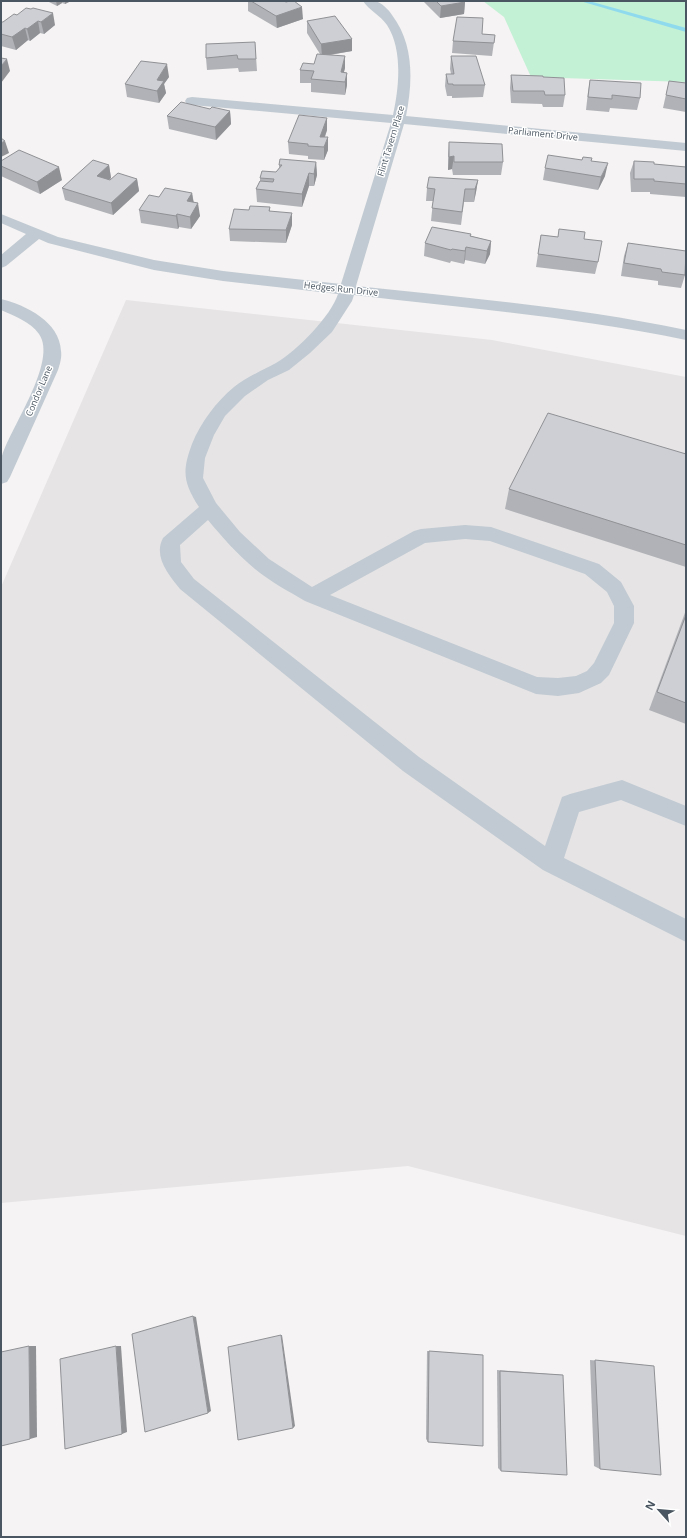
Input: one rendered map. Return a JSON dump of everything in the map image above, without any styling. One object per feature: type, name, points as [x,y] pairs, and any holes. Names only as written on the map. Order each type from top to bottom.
[{"type":"street","name":"Flint Tavern Place","points":[[312,596],[421,536],[466,532],[491,534],[592,569],[614,587],[624,606],[624,623],[602,669],[594,676],[579,684],[558,687],[536,685],[312,596],[283,579],[262,564],[233,537],[209,508],[201,495],[194,478],[196,458],[205,434],[219,412],[239,392],[262,376],[283,366],[304,349],[326,328],[344,301],[399,119],[404,94],[405,74],[401,45],[394,26],[385,14],[369,1]]},
{"type":"street","name":"Parliament Drive","points":[[192,102],[399,119],[686,147]]},
{"type":"street","name":"Hedges Run Drive","points":[[1,218],[53,240],[154,265],[223,276],[551,312],[644,326],[686,335]]},
{"type":"street","points":[[1,264],[36,234]]},
{"type":"street","name":"Condor Lane","points":[[1,304],[33,318],[47,333],[53,350],[50,370],[1,477]]},
{"type":"street","points":[[209,508],[170,543],[171,564],[187,584],[411,764],[551,863],[686,932]]},
{"type":"street","points":[[551,863],[570,804],[622,790],[686,816]]},
{"type":"shaded area","points":[[126,300],[492,340],[686,377],[686,1236],[408,1166],[1,1203],[1,587]]},
{"type":"green space","points":[[483,1],[686,1],[686,82],[531,77],[504,17]]},
{"type":"building","points":[[251,1],[294,1],[302,7],[276,16]]},
{"type":"building","points":[[436,1],[464,1],[465,2],[441,6]]},
{"type":"building","points":[[26,8],[33,8],[53,13],[41,22],[38,21],[12,37],[1,34],[1,22],[14,14],[17,15]]},
{"type":"building","points":[[335,16],[352,39],[321,44],[307,21]]},
{"type":"building","points":[[457,17],[483,18],[482,34],[495,35],[494,43],[453,41]]},
{"type":"building","points":[[255,42],[256,59],[238,59],[237,55],[206,58],[206,44]]},
{"type":"building","points":[[317,54],[345,56],[341,72],[347,73],[345,82],[311,79],[314,71],[300,70],[303,63],[314,64]]},
{"type":"building","points":[[451,56],[476,56],[485,85],[448,84],[446,74],[454,74]]},
{"type":"building","points":[[1,58],[7,59],[1,66]]},
{"type":"building","points":[[141,61],[167,64],[157,80],[164,81],[157,91],[125,84]]},
{"type":"building","points":[[511,75],[564,78],[565,95],[545,95],[544,91],[513,91]]},
{"type":"building","points":[[590,80],[641,83],[640,98],[612,95],[612,99],[588,97]]},
{"type":"building","points":[[669,81],[686,83],[686,99],[666,95]]},
{"type":"building","points":[[181,102],[210,109],[212,107],[230,111],[215,127],[167,116]]},
{"type":"building","points":[[299,115],[327,118],[320,137],[328,137],[324,147],[308,146],[308,144],[288,142]]},
{"type":"building","points":[[449,142],[502,144],[503,162],[454,162],[454,156],[449,157]]},
{"type":"building","points":[[19,150],[59,167],[37,182],[1,166],[1,161]]},
{"type":"building","points":[[548,155],[582,160],[583,157],[592,158],[591,161],[608,163],[601,177],[545,168]]},
{"type":"building","points":[[280,159],[316,162],[314,174],[309,173],[302,194],[256,189],[260,181],[273,182],[274,179],[260,178],[262,171],[276,172],[282,165],[279,165]]},
{"type":"building","points":[[93,160],[109,165],[97,176],[110,180],[118,173],[137,179],[111,203],[62,188]]},
{"type":"building","points":[[634,161],[654,162],[654,164],[686,167],[686,184],[654,181],[654,179],[634,179]]},
{"type":"building","points":[[429,177],[478,180],[475,189],[465,189],[462,212],[432,208],[435,189],[427,188]]},
{"type":"building","points":[[165,188],[192,193],[187,201],[198,203],[190,217],[177,214],[176,216],[139,210],[149,195],[159,197]]},
{"type":"building","points":[[250,206],[270,207],[269,211],[292,213],[286,230],[229,229],[234,209],[249,210]]},
{"type":"building","points":[[432,227],[471,234],[470,236],[491,241],[487,251],[466,247],[465,251],[451,250],[425,243]]},
{"type":"building","points":[[559,229],[585,232],[584,239],[602,241],[598,262],[538,254],[541,235],[558,237]]},
{"type":"building","points":[[628,243],[686,251],[685,275],[662,272],[661,269],[624,263]]},
{"type":"building","points":[[548,413],[686,454],[686,545],[509,489]]},
{"type":"building","points":[[686,615],[686,703],[657,692]]},
{"type":"building","points":[[193,1316],[208,1413],[145,1432],[132,1334]]},
{"type":"building","points":[[281,1335],[293,1428],[238,1440],[228,1347]]},
{"type":"building","points":[[29,1346],[30,1439],[1,1446],[1,1352]]},
{"type":"building","points":[[116,1346],[122,1434],[65,1449],[60,1359]]},
{"type":"building","points":[[429,1351],[483,1355],[483,1446],[428,1442]]},
{"type":"building","points":[[595,1360],[654,1366],[661,1475],[600,1469]]},
{"type":"building","points":[[500,1371],[563,1375],[567,1475],[501,1471]]},
{"type":"waterway","points":[[583,1],[686,30]]}]
